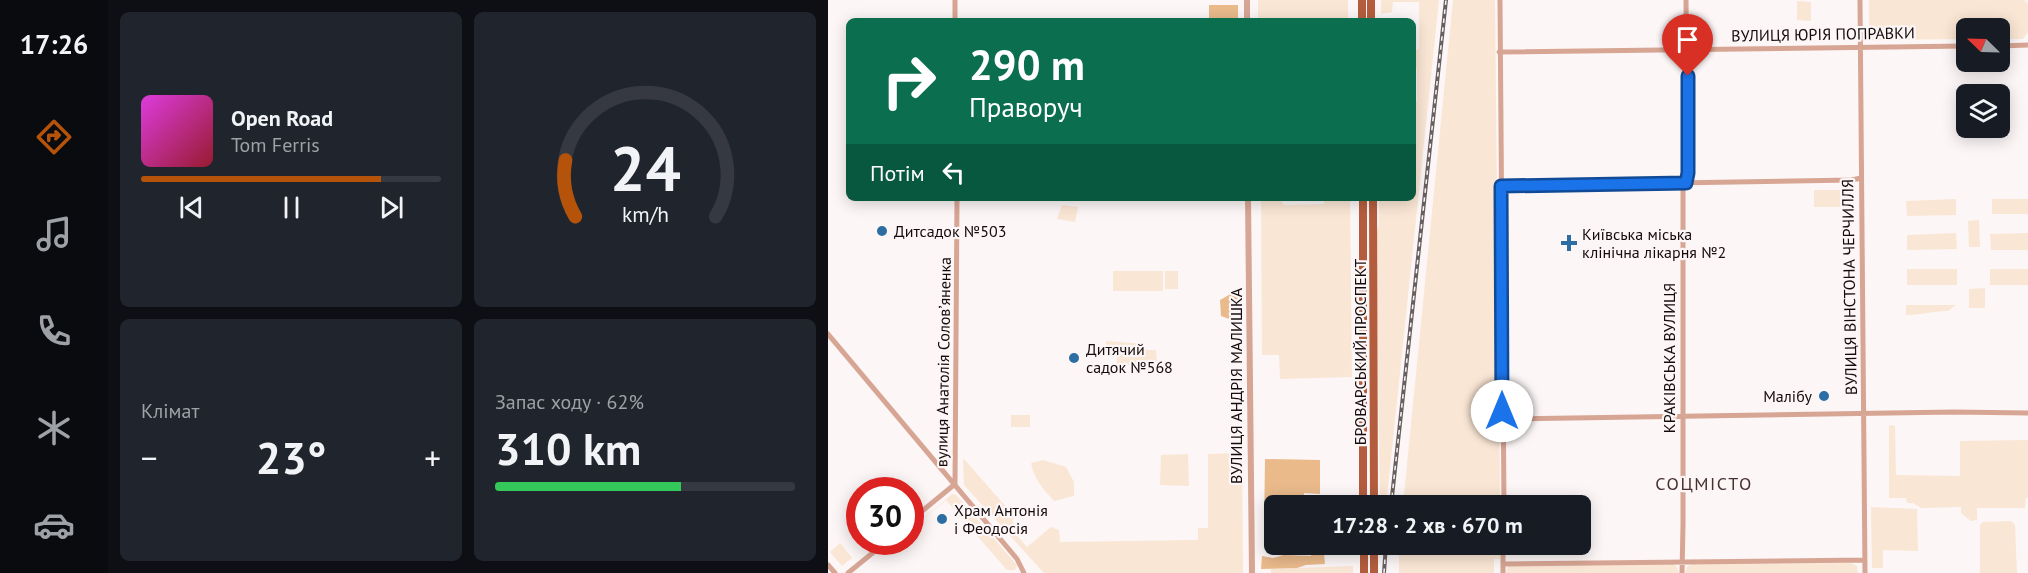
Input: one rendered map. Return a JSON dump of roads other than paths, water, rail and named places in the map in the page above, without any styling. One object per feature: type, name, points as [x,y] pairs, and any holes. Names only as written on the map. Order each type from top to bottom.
[{"type":"main road","points":[[1362,0],[1362,18]]},
{"type":"main road","points":[[1371,0],[1371,18]]},
{"type":"main road","name":"БРОВАРСЬКИЙ ПРОСПЕКТ","points":[[1363,201],[1363,495]]},
{"type":"main road","name":"БРОВАРСЬКИЙ ПРОСПЕКТ","points":[[1373,201],[1374,495]]},
{"type":"main road","points":[[1364,555],[1364,573]]},
{"type":"main road","points":[[1374,555],[1374,573]]},
{"type":"street","points":[[955,0],[956,18]]},
{"type":"street","points":[[1247,0],[1247,18]]},
{"type":"street","points":[[1500,0],[1504,495]]},
{"type":"street","name":"КРАКІВСЬКА ВУЛИЦЯ","points":[[1682,573],[1683,190],[1688,173],[1686,0]]},
{"type":"street","name":"ВУЛИЦЯ ВІНСТОНА ЧЕРЧИЛЛЯ","points":[[1860,0],[1866,573]]},
{"type":"street","points":[[2010,46],[2028,45]]},
{"type":"street","name":"ВУЛИЦЯ ЮРІЯ ПОПРАВКИ","points":[[1499,52],[1956,46]]},
{"type":"street","points":[[1501,186],[1861,178]]},
{"type":"street","name":"вулиця Анатолія Соловʼяненка","points":[[957,201],[955,484],[1017,559],[1024,573]]},
{"type":"street","name":"ВУЛИЦЯ АНДРІЯ МАЛИШКА","points":[[1248,201],[1252,573]]},
{"type":"street","points":[[828,334],[955,484],[924,509]]},
{"type":"street","points":[[1502,420],[2028,413]]},
{"type":"street","points":[[848,573],[870,555]]},
{"type":"street","points":[[1503,555],[1503,573]]},
{"type":"street","points":[[1503,564],[1865,560]]},
{"type":"street","points":[[828,565],[835,573]]},
{"type":"railway","points":[[1392,495],[1446,0]]},
{"type":"railway","points":[[1384,573],[1385,555]]},
{"type":"place","name":"Дитсадок №503","points":[[882,231]]},
{"type":"place","name":"Київська міська клінічна лікарня №2","points":[[1569,243]]},
{"type":"place","name":"Дитячий садок №568","points":[[1074,358]]},
{"type":"place","name":"Малібу","points":[[1824,396]]},
{"type":"place","name":"Храм Антонія і Феодосія","points":[[942,519]]},
{"type":"district","name":"СОЦМІСТО","points":[[1704,484]]}]
